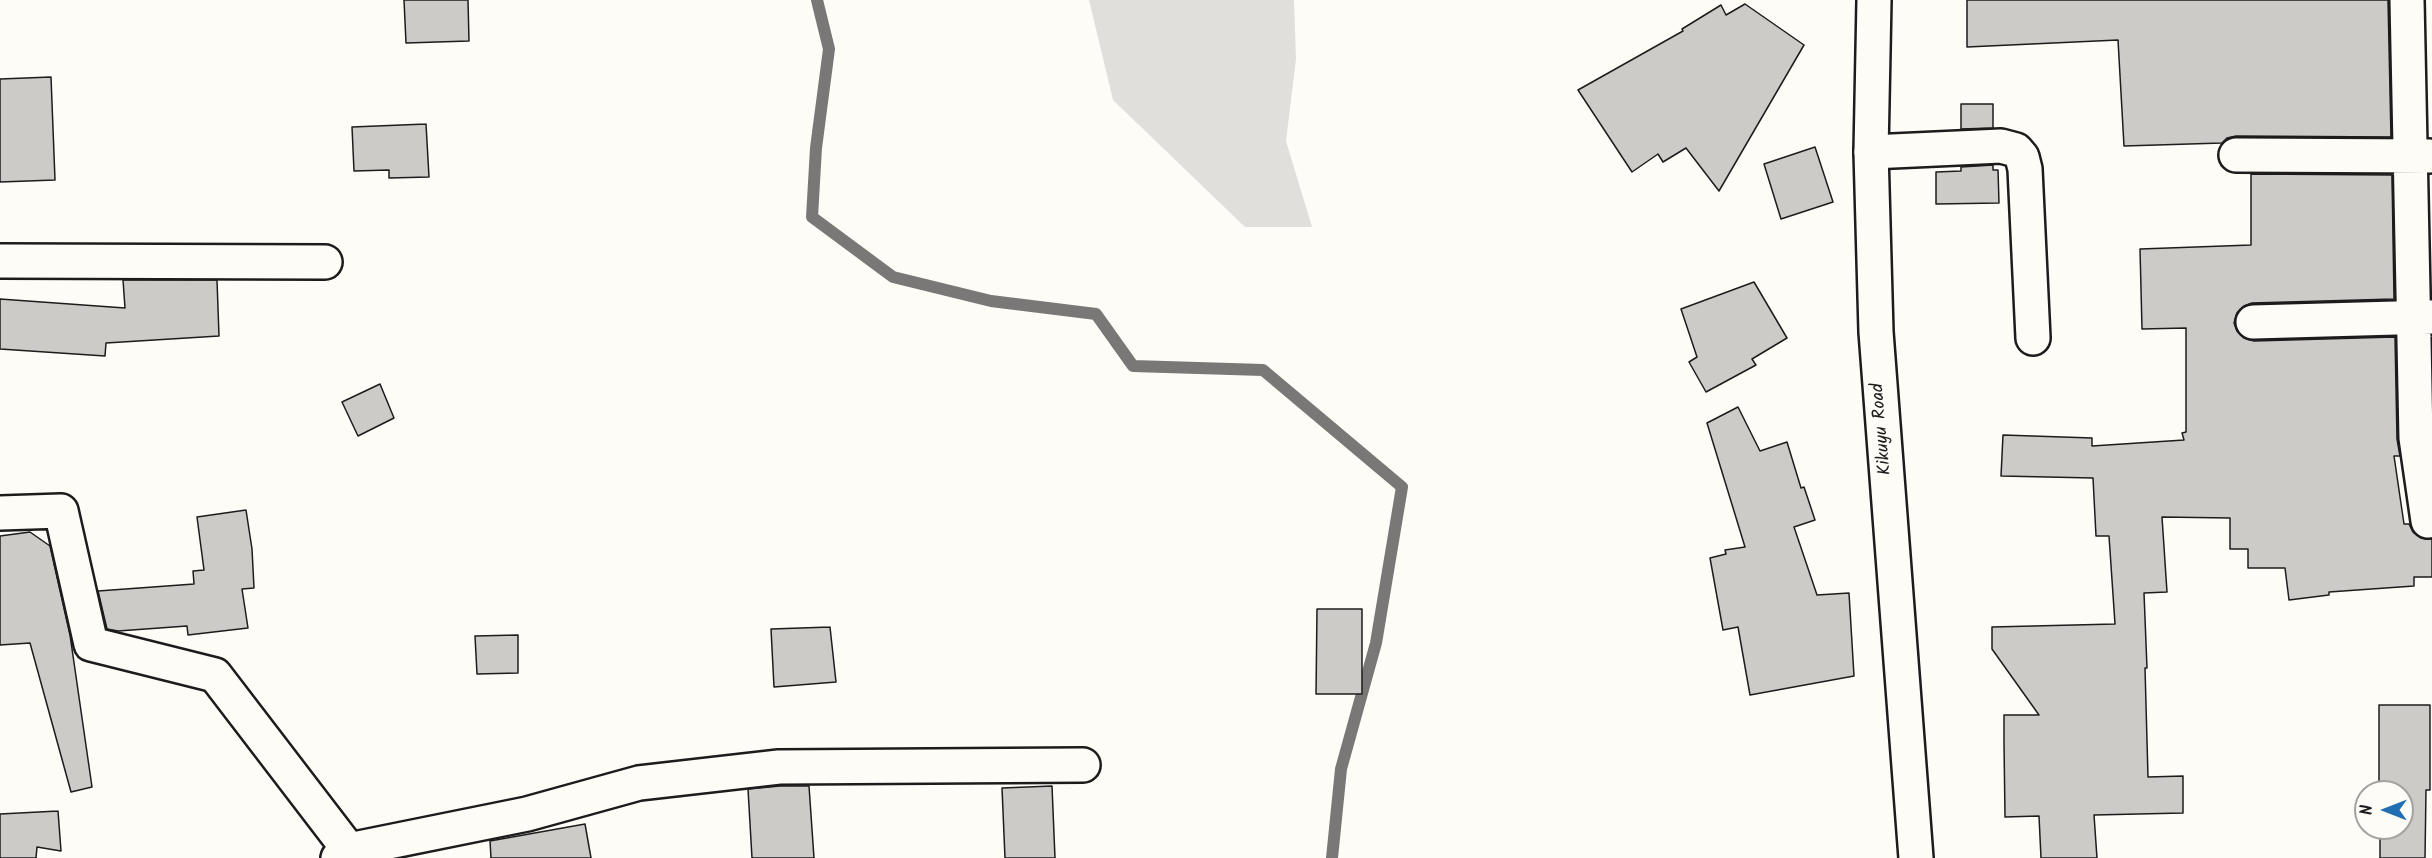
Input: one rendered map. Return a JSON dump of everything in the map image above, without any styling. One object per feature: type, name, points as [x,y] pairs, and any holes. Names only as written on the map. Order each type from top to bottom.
[{"type":"street","name":"Kikuyu Road","points":[[1874,0],[1871,152],[1876,332],[1916,858]]},
{"type":"street","points":[[2407,0],[2420,157],[2422,317],[2416,438],[2428,521]]},
{"type":"street","points":[[1871,152],[2001,146],[2016,150],[2022,157],[2025,169],[2033,339]]},
{"type":"street","points":[[2236,155],[2420,157]]},
{"type":"street","points":[[0,261],[325,262]]},
{"type":"street","points":[[2253,322],[2422,317]]},
{"type":"street","points":[[0,513],[61,511],[92,644],[215,675],[343,854],[526,814],[639,783],[779,767],[1083,765]]},
{"type":"shaded area","points":[[1089,0],[1294,0],[1296,59],[1286,141],[1312,227],[1245,227],[1113,100]]},
{"type":"building","points":[[404,0],[468,0],[469,41],[406,43]]},
{"type":"building","points":[[1967,0],[2388,0],[2391,137],[2236,136],[2227,138],[2222,143],[2124,146],[2118,40],[1967,47]]},
{"type":"building","points":[[1745,4],[1804,45],[1719,191],[1686,148],[1663,162],[1658,154],[1632,172],[1578,90],[1683,31],[1682,29],[1721,5],[1726,15]]},
{"type":"building","points":[[51,77],[55,180],[0,182],[0,79]]},
{"type":"building","points":[[1961,104],[1993,104],[1993,128],[1961,129]]},
{"type":"building","points":[[426,124],[429,177],[389,178],[389,170],[354,171],[352,127]]},
{"type":"building","points":[[1815,147],[1833,202],[1781,219],[1764,164]]},
{"type":"building","points":[[1993,165],[1993,170],[1998,170],[1999,203],[1936,204],[1936,172],[1961,171],[1961,167]]},
{"type":"building","points":[[2251,174],[2392,175],[2394,299],[2252,303],[2244,306],[2237,313],[2234,323],[2237,331],[2244,338],[2254,341],[2395,337],[2397,439],[2400,456],[2394,456],[2404,524],[2409,524],[2413,532],[2421,538],[2432,539],[2432,577],[2414,577],[2414,586],[2329,592],[2329,595],[2289,600],[2285,568],[2248,568],[2248,549],[2230,549],[2230,518],[2162,517],[2167,592],[2144,593],[2148,777],[2183,776],[2183,813],[2094,815],[2097,858],[2041,858],[2039,816],[2005,817],[2004,715],[2039,715],[1992,649],[1992,627],[2115,624],[2109,536],[2096,536],[2093,478],[2001,476],[2003,435],[2092,438],[2092,446],[2184,440],[2182,433],[2186,432],[2186,328],[2142,329],[2140,249],[2251,245]]},
{"type":"building","points":[[123,280],[217,280],[219,336],[106,343],[105,356],[0,349],[0,299],[125,308]]},
{"type":"building","points":[[1754,282],[1787,338],[1752,359],[1756,365],[1706,392],[1689,362],[1697,357],[1681,309]]},
{"type":"building","points":[[380,384],[394,418],[358,436],[342,402]]},
{"type":"building","points":[[1738,407],[1760,451],[1787,442],[1801,488],[1804,487],[1815,520],[1794,527],[1817,595],[1849,593],[1854,676],[1750,695],[1738,627],[1723,630],[1710,558],[1726,554],[1725,550],[1745,547],[1707,423]]},
{"type":"building","points":[[246,510],[252,549],[254,588],[242,589],[248,628],[188,635],[187,626],[118,631],[107,629],[98,591],[194,584],[193,571],[204,570],[197,517]]},
{"type":"building","points":[[30,532],[50,546],[70,635],[92,787],[71,792],[30,643],[0,645],[0,536]]},
{"type":"building","points":[[1317,609],[1362,609],[1362,694],[1316,694]]},
{"type":"building","points":[[830,627],[836,682],[774,687],[771,629]]},
{"type":"building","points":[[518,635],[518,673],[477,674],[475,636]]},
{"type":"building","points":[[2379,705],[2430,705],[2430,790],[2426,790],[2425,858],[2380,858],[2380,840],[2414,840],[2414,780],[2379,780]]},
{"type":"building","points":[[809,786],[814,858],[752,858],[748,789]]},
{"type":"building","points":[[1052,786],[1055,858],[1005,858],[1002,788]]},
{"type":"building","points":[[58,811],[61,851],[37,847],[36,858],[0,858],[0,814]]},
{"type":"building","points":[[585,824],[591,858],[491,858],[490,841]]},
{"type":"waterway","points":[[817,0],[829,49],[816,148],[812,217],[893,277],[991,301],[1096,314],[1133,366],[1263,370],[1402,487],[1376,643],[1341,769],[1332,858]]}]
